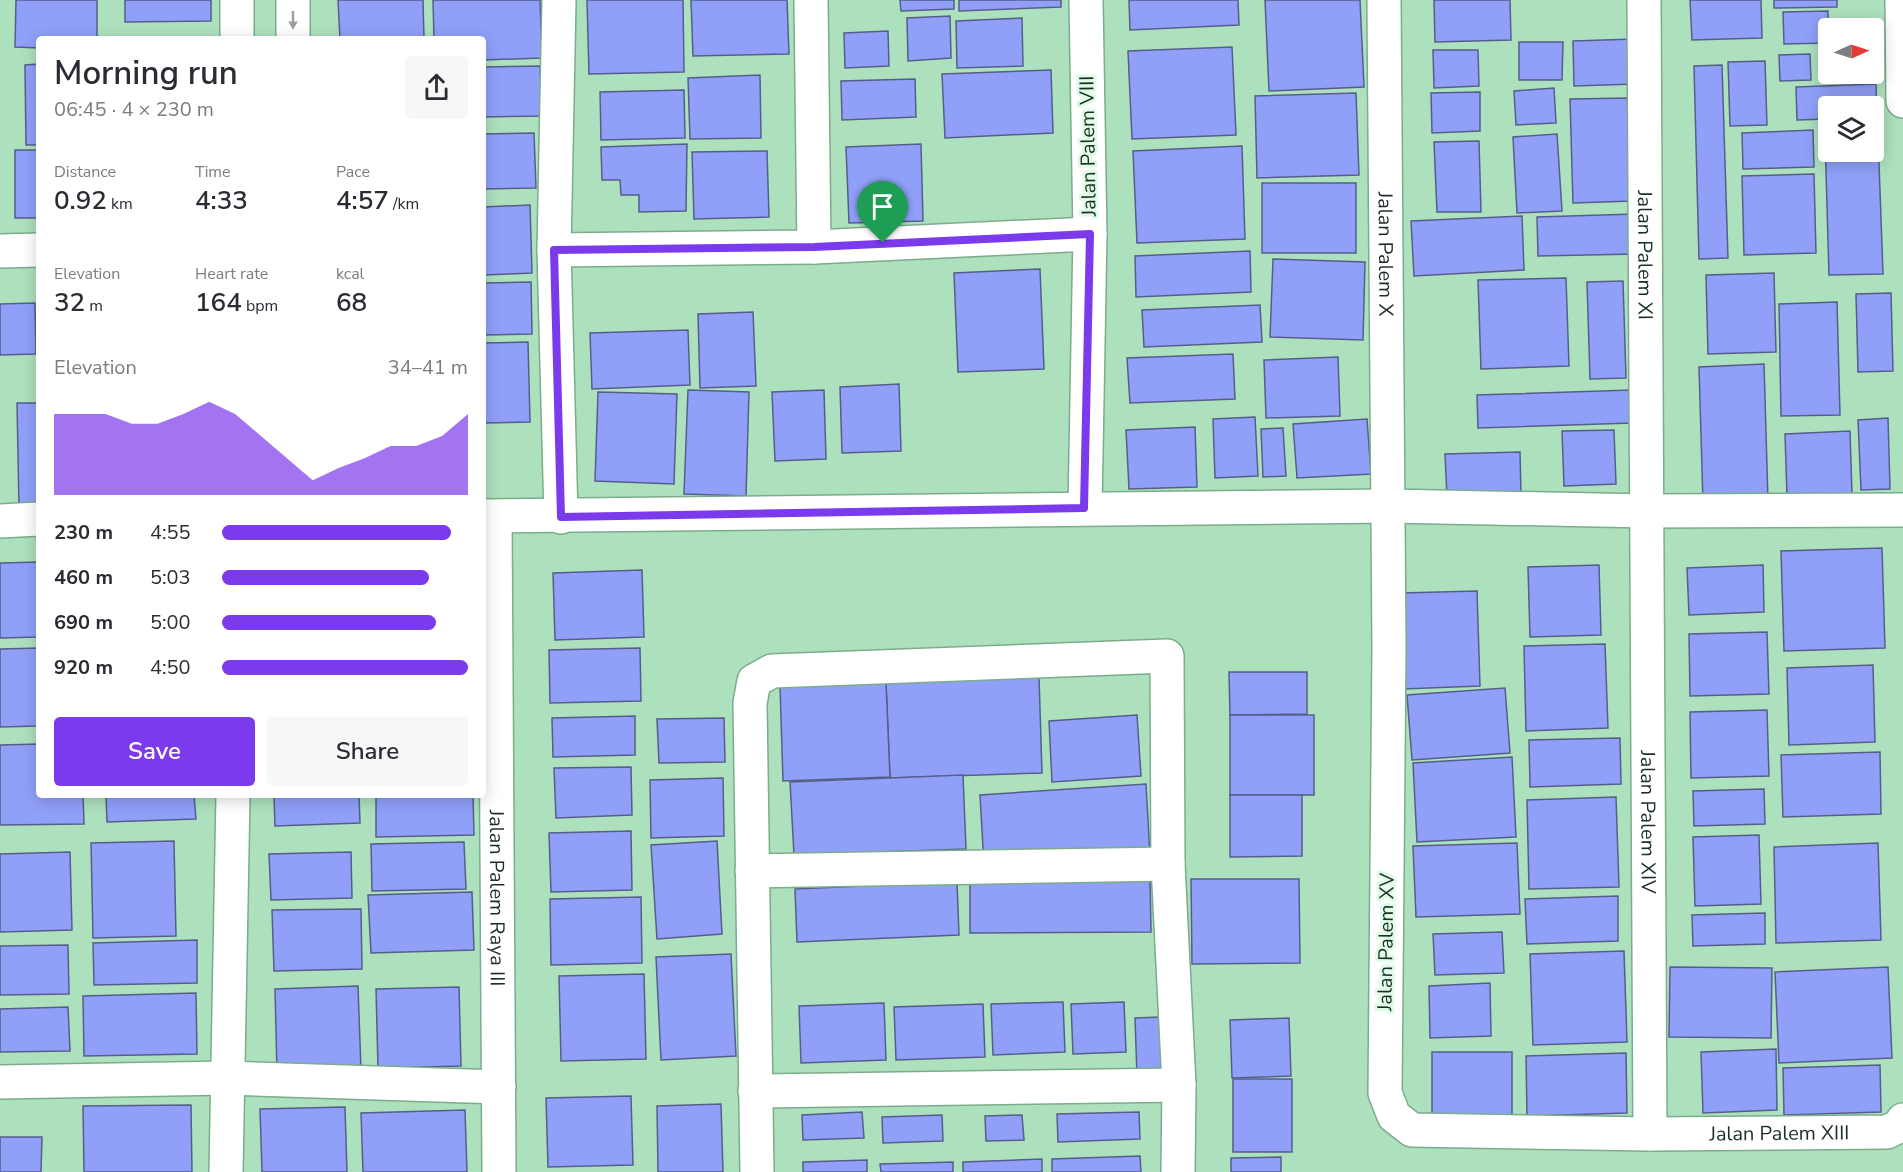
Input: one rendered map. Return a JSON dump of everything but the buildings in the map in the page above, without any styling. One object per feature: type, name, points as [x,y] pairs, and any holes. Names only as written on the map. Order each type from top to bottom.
[{"type":"street","points":[[237,0],[237,36]]},
{"type":"street","points":[[293,0],[293,36]]},
{"type":"street","points":[[559,0],[554,250],[561,517]]},
{"type":"street","points":[[811,0],[814,247]]},
{"type":"street","name":"Jalan Palem VIII","points":[[1084,508],[1090,234],[1086,0]]},
{"type":"street","name":"Jalan Palem X","points":[[1384,0],[1389,506]]},
{"type":"street","name":"Jalan Palem XI","points":[[1644,0],[1648,511]]},
{"type":"street","points":[[1902,0],[1903,101]]},
{"type":"street","points":[[554,250],[814,247],[1090,234]]},
{"type":"street","points":[[0,251],[36,250]]},
{"type":"street","points":[[489,517],[1389,506],[1648,511],[1903,510]]},
{"type":"street","name":"Jalan Palem XV","points":[[1389,506],[1385,1093],[1394,1116],[1412,1130],[1650,1134]]},
{"type":"street","name":"Jalan Palem XIV","points":[[1648,511],[1650,1134]]},
{"type":"street","name":"Jalan Palem Raya III","points":[[489,517],[498,562],[499,1172]]},
{"type":"street","points":[[0,521],[36,519]]},
{"type":"street","points":[[757,1172],[750,703],[754,681],[772,671],[1167,656],[1168,864],[1179,1085],[1178,1172]]},
{"type":"street","points":[[226,1172],[233,798]]},
{"type":"street","points":[[752,871],[1168,864]]},
{"type":"street","points":[[0,1082],[227,1078],[499,1087]]},
{"type":"street","points":[[755,1091],[1179,1085]]},
{"type":"street","name":"Jalan Palem XIII","points":[[1650,1134],[1887,1132],[1901,1125],[1903,1120]]},
{"type":"route","points":[[1090,234],[1084,508],[561,517],[554,250],[814,247],[883,243],[1090,234]]}]
